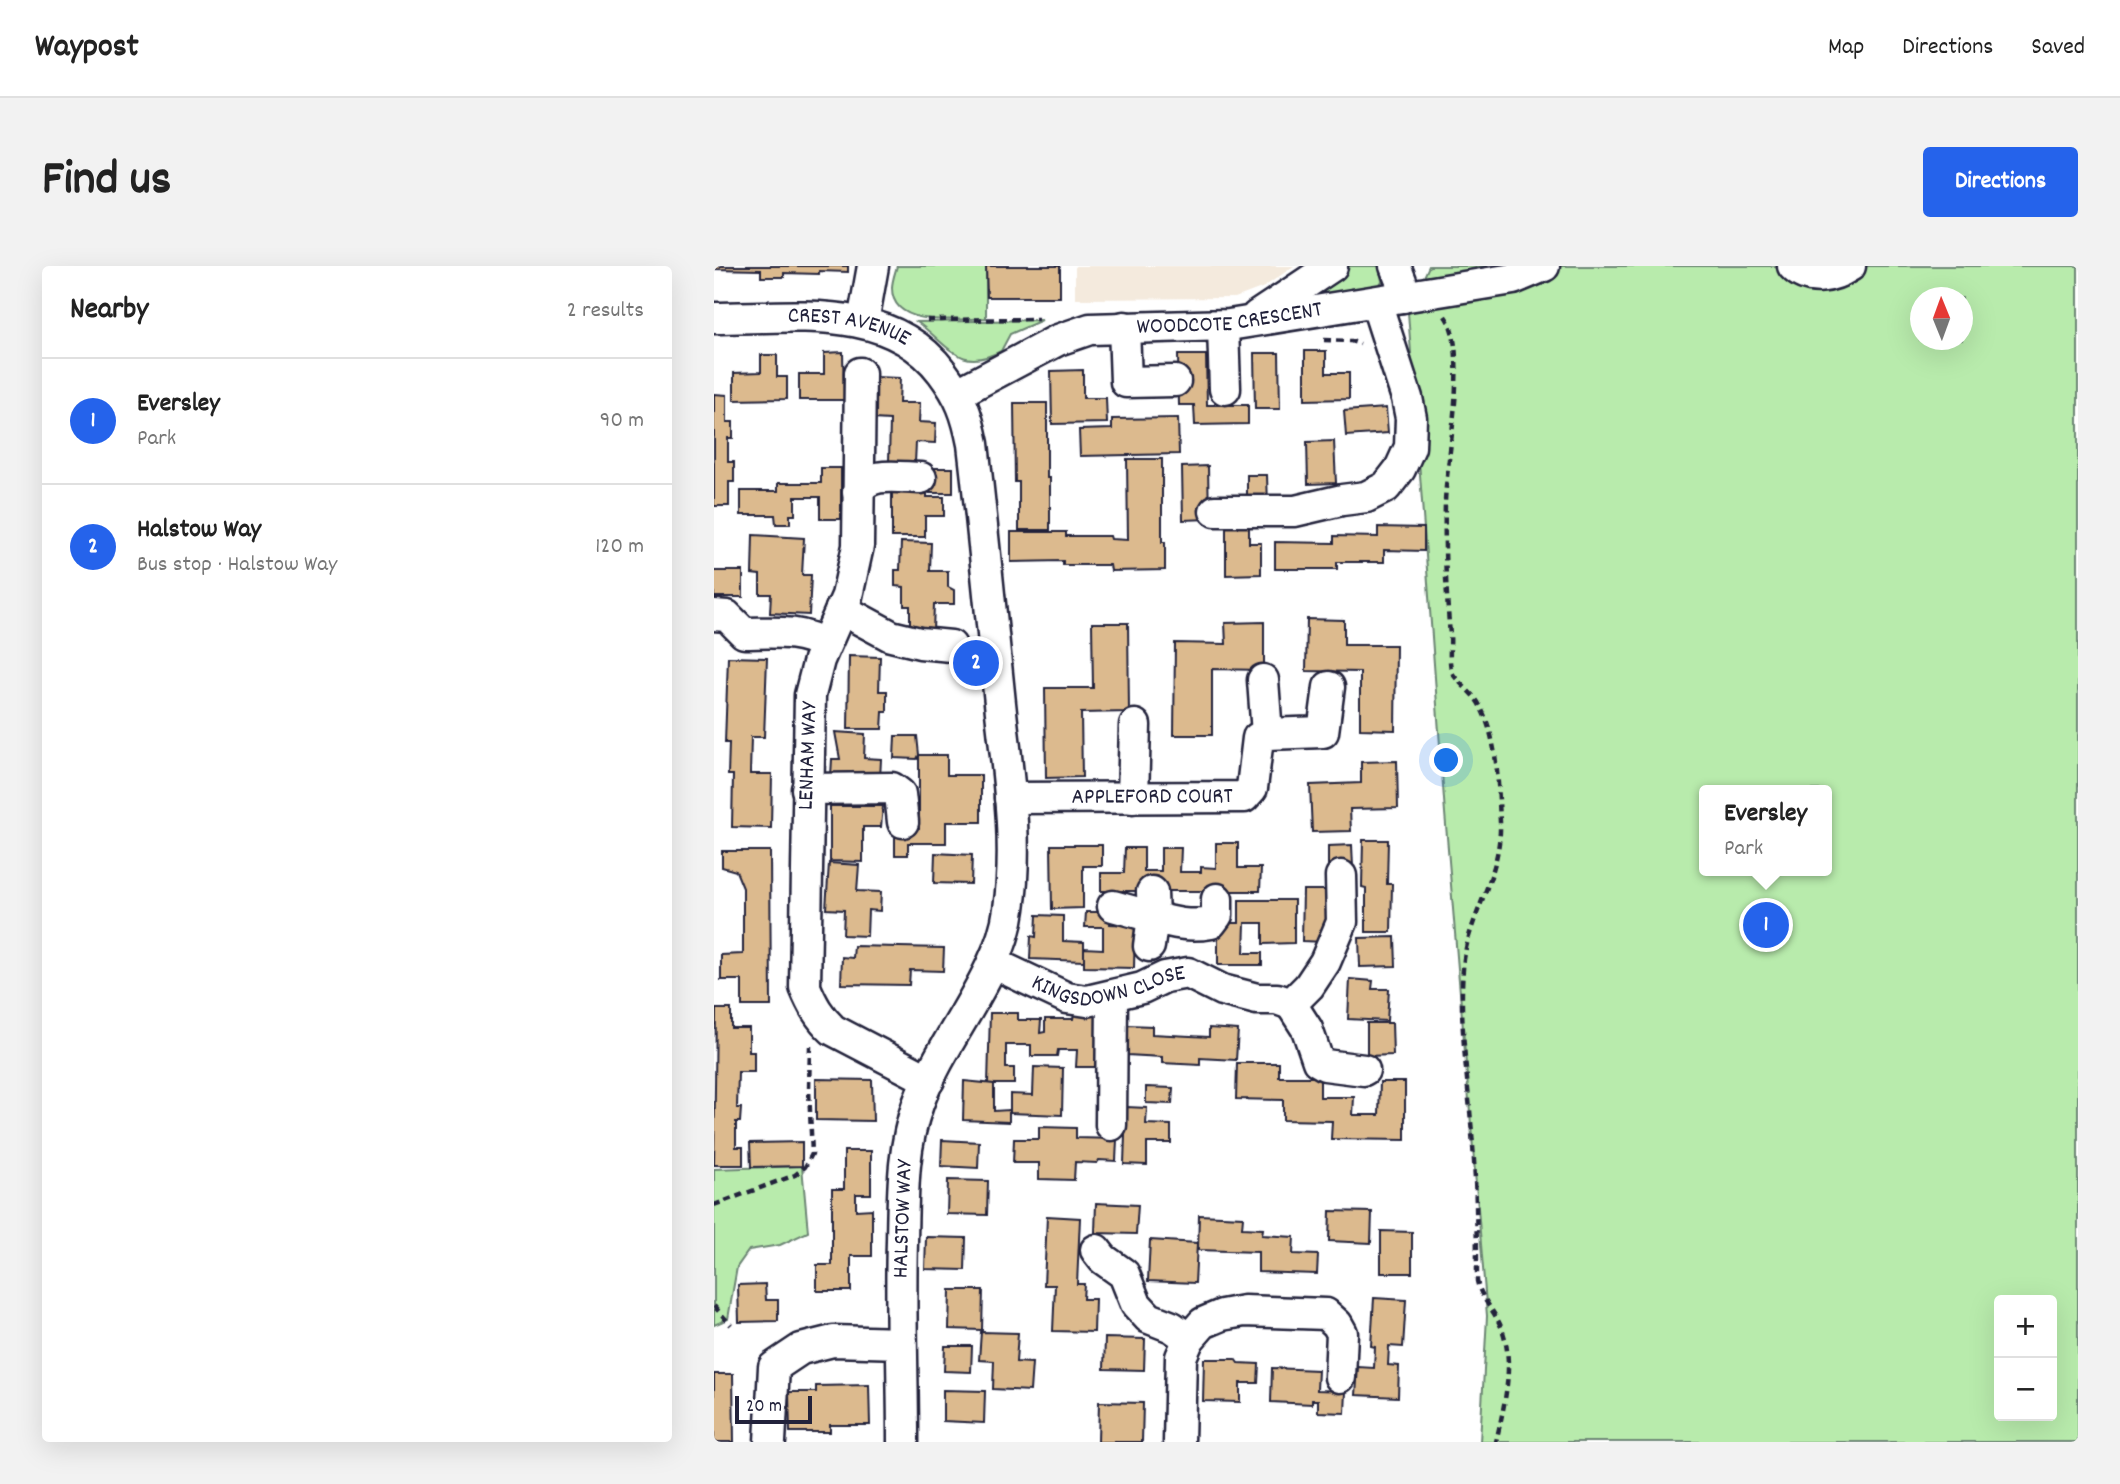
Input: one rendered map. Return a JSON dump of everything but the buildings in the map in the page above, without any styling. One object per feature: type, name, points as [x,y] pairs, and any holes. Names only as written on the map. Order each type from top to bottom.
[{"type":"street","points":[[863,322],[873,266]]},
{"type":"street","points":[[1225,388],[1236,324],[1332,266]]},
{"type":"street","points":[[1215,511],[1295,511],[1366,497],[1386,487],[1400,469],[1409,447],[1411,418],[1407,398],[1403,297],[1395,266]]},
{"type":"street","name":"WOODCOTE CRESCENT","points":[[958,393],[1058,340],[1090,329],[1236,324],[1403,297],[1544,266]]},
{"type":"street","points":[[1793,266],[1800,274],[1817,277],[1837,275],[1850,266]]},
{"type":"street","name":"CREST AVENUE","points":[[714,318],[831,318],[863,322],[912,341],[931,357],[958,393]]},
{"type":"street","points":[[1124,327],[1126,382],[1175,381]]},
{"type":"street","name":"LENHAM WAY","points":[[860,373],[858,547],[841,608],[824,645],[810,695],[805,986],[813,1006],[833,1030],[929,1080]]},
{"type":"street","name":"HALSTOW WAY","points":[[903,1442],[902,1196],[905,1157],[918,1105],[929,1080],[944,1047],[993,963],[1009,912],[1013,874],[1010,798],[973,444],[968,418],[958,393]]},
{"type":"street","points":[[858,492],[863,482],[873,478],[921,478]]},
{"type":"street","points":[[841,608],[891,636],[920,643],[951,646]]},
{"type":"street","points":[[714,615],[727,616],[744,633],[785,633],[813,637],[824,645]]},
{"type":"street","points":[[1264,680],[1267,734],[1323,732],[1329,687]]},
{"type":"street","points":[[1133,798],[1135,725]]},
{"type":"street","name":"APPLEFORD COURT","points":[[1010,798],[1244,797],[1252,788],[1258,738],[1267,734]]},
{"type":"street","points":[[807,789],[892,788],[900,794],[903,822]]},
{"type":"street","points":[[1341,876],[1342,922],[1325,962],[1309,986],[1291,1004],[1307,1029],[1318,1061],[1325,1065],[1364,1070]]},
{"type":"street","points":[[1113,906],[1151,918],[1197,926],[1211,923],[1217,915],[1217,900]]},
{"type":"street","points":[[1187,925],[1188,973]]},
{"type":"street","name":"KINGSDOWN CLOSE","points":[[993,963],[1067,998],[1087,1001],[1142,988],[1165,977],[1188,973],[1222,990],[1257,999],[1277,999],[1291,1004]]},
{"type":"street","points":[[1111,1125],[1112,996]]},
{"type":"street","points":[[1096,1250],[1103,1259],[1124,1274],[1136,1304],[1149,1318],[1172,1327],[1189,1339]]},
{"type":"street","points":[[1179,1442],[1181,1357],[1189,1339],[1203,1323],[1222,1315],[1244,1311],[1326,1314],[1342,1333],[1340,1377]]},
{"type":"street","points":[[770,1442],[774,1367],[801,1349],[833,1340],[901,1343]]},
{"type":"path","points":[[1403,297],[1450,322],[1457,346],[1456,383],[1445,479],[1446,603],[1452,672],[1477,700],[1493,740],[1500,824],[1498,853],[1463,958],[1462,977],[1472,1132],[1477,1280],[1480,1293],[1499,1321],[1507,1351],[1506,1396],[1496,1442]]},
{"type":"path","points":[[926,320],[1049,319],[1037,324]]},
{"type":"path","points":[[1311,340],[1351,341],[1371,349]]},
{"type":"path","points":[[714,1205],[795,1175],[805,1167],[812,1154],[809,1047],[822,1020]]},
{"type":"path","points":[[714,1306],[731,1325]]},
{"type":"shaded area","points":[[1075,266],[1294,266],[1264,287],[1235,298],[1075,299]]},
{"type":"green space","points":[[897,266],[986,266],[986,318],[929,319],[903,310],[895,301],[892,288]]},
{"type":"green space","points":[[1348,266],[1379,266],[1382,281],[1378,287],[1300,299]]},
{"type":"green space","points":[[1429,266],[2078,266],[2078,1442],[1480,1442],[1487,1316],[1445,813],[1408,312]]},
{"type":"green space","points":[[1042,320],[1010,334],[1001,351],[975,359],[964,358],[955,353],[917,322]]},
{"type":"green space","points":[[802,1166],[808,1232],[780,1245],[749,1250],[737,1267],[728,1319],[714,1325],[714,1169]]},
{"type":"place","name":"Halstow Way","points":[[976,663]]},
{"type":"place","name":"Eversley","points":[[1766,925]]}]
